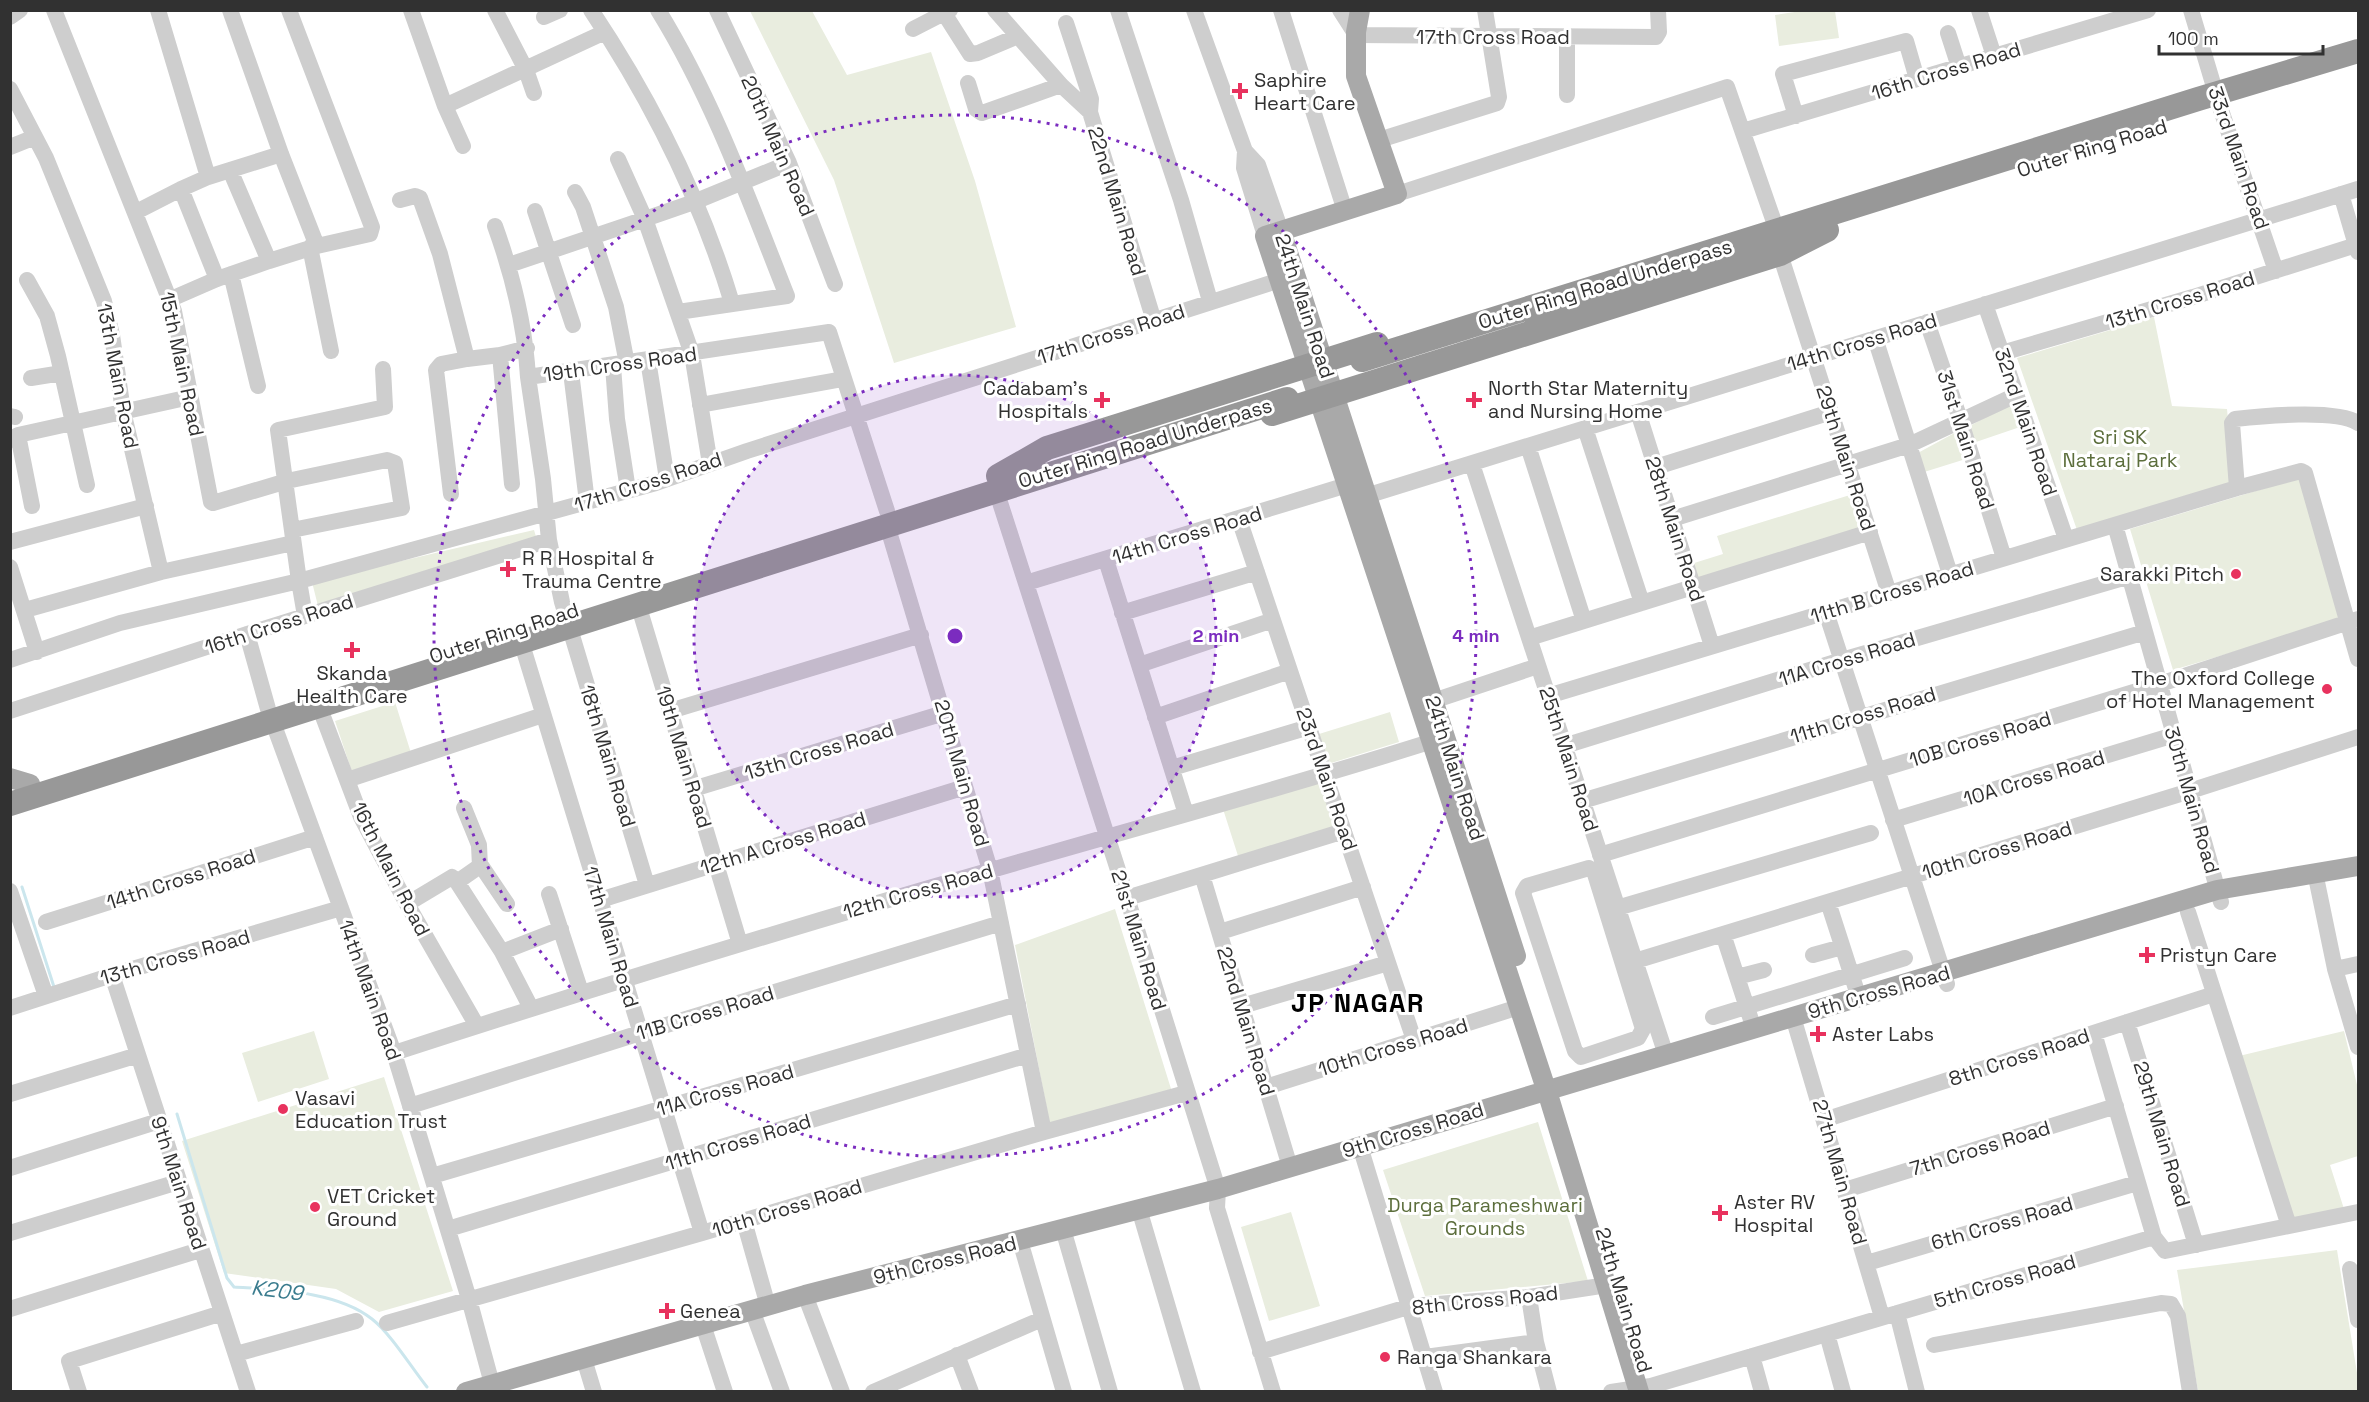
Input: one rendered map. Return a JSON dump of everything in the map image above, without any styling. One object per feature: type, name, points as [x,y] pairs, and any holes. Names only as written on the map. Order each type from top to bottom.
[{"type":"highway","name":"Outer Ring Road","points":[[1827,230],[2358,51]]},
{"type":"highway","name":"Outer Ring Road","points":[[1848,208],[2218,100],[2358,67]]},
{"type":"highway","points":[[998,485],[1047,448],[1773,219],[1848,208]]},
{"type":"highway","name":"Outer Ring Road Underpass","points":[[1827,230],[1364,366],[1848,208]]},
{"type":"highway","points":[[998,485],[1025,491],[1780,254],[1827,230]]},
{"type":"highway","name":"Outer Ring Road Underpass","points":[[998,485],[1285,392]]},
{"type":"highway","name":"Outer Ring Road","points":[[10,804],[18,784],[270,715],[887,518],[998,485]]},
{"type":"highway","name":"Outer Ring Road","points":[[270,715],[319,706],[521,641],[566,620],[638,604],[887,518]]},
{"type":"main road","points":[[1273,234],[1397,194],[1356,76],[1356,35],[1360,10]]},
{"type":"main road","name":"24th Main Road","points":[[1273,234],[1280,279],[1315,363]]},
{"type":"main road","name":"24th Main Road","points":[[1273,234],[1326,397],[1366,496],[1426,703]]},
{"type":"main road","name":"24th Main Road","points":[[1326,397],[1347,485],[1512,944],[1645,1389]]},
{"type":"main road","name":"24th Main Road","points":[[1438,739],[1519,1007],[1555,1093],[1607,1285],[1645,1389]]},
{"type":"main road","name":"Outer Ring Road","points":[[10,813],[24,807],[18,784]]},
{"type":"main road","name":"9th Cross Road","points":[[585,1363],[807,1299],[1363,1156],[1666,1055],[1754,1029],[1795,1022],[1859,998],[1945,979],[2219,896],[2358,866]]},
{"type":"main road","name":"9th Cross Road","points":[[807,1299],[1023,1251],[1065,1234],[1142,1219],[1290,1167],[1555,1093],[1945,979],[2188,912],[2219,896],[2358,874]]},
{"type":"main road","name":"9th Cross Road","points":[[466,1392],[493,1388],[705,1331],[761,1312]]},
{"type":"street","points":[[10,17],[20,10]]},
{"type":"street","name":"15th Main Road","points":[[54,10],[171,299],[211,502],[287,481],[391,460],[394,463],[402,508],[292,536]]},
{"type":"street","points":[[158,10],[208,177]]},
{"type":"street","points":[[230,10],[314,247],[331,351]]},
{"type":"street","points":[[171,299],[224,276],[314,247],[370,234],[372,231],[289,10]]},
{"type":"street","points":[[411,10],[445,106],[463,146]]},
{"type":"street","points":[[495,10],[526,70],[534,93]]},
{"type":"street","points":[[544,17],[560,10]]},
{"type":"street","points":[[591,10],[642,91],[694,202],[721,266],[732,303]]},
{"type":"street","points":[[658,10],[680,46],[742,181],[787,296],[678,312]]},
{"type":"street","name":"22nd Main Road","points":[[995,10],[1061,85],[1090,112],[1154,321]]},
{"type":"street","points":[[1118,10],[1181,200],[1210,301]]},
{"type":"street","name":"24th Main Road","points":[[1194,10],[1245,151],[1244,168],[1273,234]]},
{"type":"street","points":[[1281,10],[1345,211]]},
{"type":"street","points":[[1340,10],[1356,35]]},
{"type":"street","points":[[1379,140],[1497,103],[1499,97],[1485,10]]},
{"type":"street","name":"17th Cross Road","points":[[1356,35],[1656,37],[1658,35],[1658,10]]},
{"type":"street","points":[[1980,10],[1994,56]]},
{"type":"street","name":"16th Cross Road","points":[[1743,131],[2148,10]]},
{"type":"street","name":"33rd Main Road","points":[[2192,10],[2218,100],[2277,271]]},
{"type":"street","name":"20th Main Road","points":[[720,12],[789,163],[835,284]]},
{"type":"street","points":[[913,29],[945,12],[970,54],[978,53],[1017,36]]},
{"type":"street","points":[[1066,23],[1091,99],[1090,112]]},
{"type":"street","points":[[445,106],[605,32]]},
{"type":"street","points":[[1948,33],[1959,67]]},
{"type":"street","points":[[1567,37],[1567,95]]},
{"type":"street","points":[[1796,116],[1783,74],[1906,41],[1917,79]]},
{"type":"street","points":[[968,83],[976,109],[982,114],[1061,85]]},
{"type":"street","points":[[1397,194],[1727,87],[1773,219]]},
{"type":"street","name":"13th Main Road","points":[[10,88],[46,158],[104,302],[112,335],[123,411],[161,572]]},
{"type":"street","points":[[10,147],[35,137]]},
{"type":"street","points":[[136,212],[208,177],[281,154]]},
{"type":"street","points":[[618,159],[645,219],[692,354],[710,464]]},
{"type":"street","points":[[508,264],[694,202],[789,163]]},
{"type":"street","points":[[230,170],[269,261]]},
{"type":"street","points":[[181,189],[224,276],[258,386]]},
{"type":"street","name":"14th Cross Road","points":[[1366,496],[2358,189]]},
{"type":"street","points":[[575,192],[616,307],[620,365],[617,419],[628,490]]},
{"type":"street","points":[[2341,194],[2357,249]]},
{"type":"street","points":[[400,200],[415,196],[420,198],[440,254],[467,359]]},
{"type":"street","points":[[535,211],[573,325]]},
{"type":"street","name":"19th Cross Road","points":[[495,226],[517,295],[527,348],[528,378],[829,332]]},
{"type":"street","name":"13th Cross Road","points":[[2002,353],[2357,249]]},
{"type":"street","name":"29th Main Road","points":[[1780,254],[1889,592]]},
{"type":"street","name":"17th Cross Road","points":[[10,660],[120,623],[299,581],[548,514],[667,479],[1280,279]]},
{"type":"street","points":[[27,280],[47,316],[87,485]]},
{"type":"street","name":"32nd Main Road","points":[[1985,304],[2066,539]]},
{"type":"street","name":"31st Main Road","points":[[1927,322],[2004,558]]},
{"type":"street","name":"20th Main Road","points":[[829,332],[887,518],[990,870],[1044,1132]]},
{"type":"street","points":[[1875,338],[1950,574]]},
{"type":"street","points":[[451,494],[435,370],[441,364],[500,355],[527,348]]},
{"type":"street","points":[[500,355],[512,484]]},
{"type":"street","points":[[648,360],[667,479]]},
{"type":"street","points":[[306,616],[292,536],[287,481],[278,430],[385,407],[383,369]]},
{"type":"street","points":[[571,372],[587,502]]},
{"type":"street","points":[[31,378],[62,373]]},
{"type":"street","name":"18th Main Road","points":[[528,378],[548,514],[549,540],[566,620],[647,885]]},
{"type":"street","points":[[700,405],[843,379]]},
{"type":"street","points":[[1672,519],[1909,445],[2016,395]]},
{"type":"street","points":[[33,506],[14,437],[190,397]]},
{"type":"street","name":"28th Main Road","points":[[1638,412],[1712,646]]},
{"type":"street","points":[[1656,467],[1831,412]]},
{"type":"street","points":[[2237,488],[2232,423],[2235,419],[2267,416],[2346,417],[2358,423]]},
{"type":"street","points":[[1585,428],[1642,603]]},
{"type":"street","points":[[1528,446],[1584,621]]},
{"type":"street","name":"25th Main Road","points":[[1472,464],[1617,908],[1634,972],[1666,1055]]},
{"type":"street","name":"11th B Cross Road","points":[[1548,696],[2237,488],[2303,471],[2341,597],[2353,622]]},
{"type":"street","name":"21st Main Road","points":[[998,485],[1026,583],[1127,898],[1217,1194],[1217,1208],[1273,1392]]},
{"type":"street","name":"14th Cross Road","points":[[1026,583],[1347,485]]},
{"type":"street","points":[[10,542],[146,506]]},
{"type":"street","name":"23rd Main Road","points":[[1239,519],[1414,1040]]},
{"type":"street","name":"30th Main Road","points":[[2115,525],[2219,896]]},
{"type":"street","points":[[1529,638],[1870,532]]},
{"type":"street","points":[[19,607],[161,572],[292,536]]},
{"type":"street","name":"16th Cross Road","points":[[10,711],[549,540]]},
{"type":"street","points":[[1106,560],[1186,814]]},
{"type":"street","points":[[10,567],[19,607],[37,652]]},
{"type":"street","points":[[1122,613],[1257,572]]},
{"type":"street","name":"11A Cross Road","points":[[1564,746],[1842,660],[2130,576]]},
{"type":"street","name":"19th Main Road","points":[[638,604],[740,944]]},
{"type":"street","points":[[1826,612],[1945,979]]},
{"type":"street","points":[[1139,665],[1273,620]]},
{"type":"street","points":[[2353,622],[2358,659]]},
{"type":"street","name":"10B Cross Road","points":[[1600,855],[2160,684],[2353,622]]},
{"type":"street","name":"11th Cross Road","points":[[1582,801],[2145,632]]},
{"type":"street","name":"14th Main Road","points":[[247,634],[270,715],[394,1053],[469,1299],[493,1388]]},
{"type":"street","points":[[670,711],[921,635]]},
{"type":"street","name":"17th Main Road","points":[[521,641],[702,1233]]},
{"type":"street","points":[[1426,703],[1538,666]]},
{"type":"street","points":[[1155,717],[1290,671]]},
{"type":"street","name":"16th Main Road","points":[[319,706],[361,817],[407,904],[477,1026]]},
{"type":"street","name":"13th Cross Road","points":[[693,789],[944,714]]},
{"type":"street","points":[[347,780],[543,715]]},
{"type":"street","points":[[1172,768],[1309,727]]},
{"type":"street","name":"10A Cross Road","points":[[1893,820],[2174,735]]},
{"type":"street","name":"10th Cross Road","points":[[1634,972],[1723,934],[2358,737]]},
{"type":"street","name":"12th Cross Road","points":[[394,1053],[624,978],[1438,739]]},
{"type":"street","name":"12th A Cross Road","points":[[600,900],[965,787]]},
{"type":"street","points":[[464,808],[479,845],[480,867]]},
{"type":"street","points":[[1127,898],[1344,831]]},
{"type":"street","points":[[1617,908],[1871,833]]},
{"type":"street","name":"14th Cross Road","points":[[46,922],[315,837]]},
{"type":"street","points":[[457,882],[480,867]]},
{"type":"street","points":[[480,867],[484,869],[507,904]]},
{"type":"street","points":[[1592,868],[1634,972],[1642,1034],[1638,1038],[1581,1057],[1575,1052],[1537,937],[1524,890],[1527,886],[1592,868]]},
{"type":"street","name":"22nd Main Road","points":[[1203,875],[1290,1167]]},
{"type":"street","points":[[407,904],[452,877],[502,952],[531,1008]]},
{"type":"street","points":[[2317,882],[2335,969],[2358,1047]]},
{"type":"street","points":[[1220,932],[1363,887]]},
{"type":"street","points":[[10,891],[17,933],[46,996]]},
{"type":"street","points":[[549,894],[581,992]]},
{"type":"street","points":[[1828,902],[1859,998]]},
{"type":"street","name":"13th Cross Road","points":[[10,1008],[112,975],[341,908]]},
{"type":"street","points":[[2188,912],[2289,1226]]},
{"type":"street","name":"11B Cross Road","points":[[410,1106],[640,1033],[1001,924]]},
{"type":"street","points":[[502,952],[561,929]]},
{"type":"street","points":[[1723,934],[1754,1029]]},
{"type":"street","points":[[1512,944],[1537,937]]},
{"type":"street","points":[[1813,955],[1842,947]]},
{"type":"street","points":[[1713,1017],[1905,958]]},
{"type":"street","points":[[1242,1006],[1388,963]]},
{"type":"street","points":[[2335,969],[2358,964]]},
{"type":"street","points":[[1737,977],[1764,970]]},
{"type":"street","name":"9th Main Road","points":[[112,975],[248,1392]]},
{"type":"street","name":"8th Cross Road","points":[[1824,1120],[2214,994]]},
{"type":"street","name":"11A Cross Road","points":[[432,1176],[1018,1004]]},
{"type":"street","name":"10th Cross Road","points":[[1266,1087],[1519,1007]]},
{"type":"street","name":"27th Main Road","points":[[1795,1022],[1867,1263],[1890,1315],[1917,1392]]},
{"type":"street","name":"29th Main Road","points":[[2127,1022],[2196,1245]]},
{"type":"street","points":[[2094,1033],[2154,1237],[2165,1251],[2358,1212]]},
{"type":"street","points":[[10,1094],[138,1055]]},
{"type":"street","name":"11th Cross Road","points":[[448,1229],[1028,1055]]},
{"type":"street","name":"10th Cross Road","points":[[387,1323],[1044,1132],[1186,1093]]},
{"type":"street","name":"7th Cross Road","points":[[1845,1190],[2116,1106]]},
{"type":"street","points":[[10,1168],[159,1121]]},
{"type":"street","points":[[1363,1156],[1411,1306],[1435,1392]]},
{"type":"street","points":[[10,1233],[178,1182]]},
{"type":"street","name":"6th Cross Road","points":[[1867,1263],[2138,1183]]},
{"type":"street","points":[[1142,1219],[1193,1392]]},
{"type":"street","points":[[744,1221],[761,1312],[782,1392]]},
{"type":"street","points":[[1065,1234],[1110,1392]]},
{"type":"street","name":"5th Cross Road","points":[[1645,1389],[2154,1237]]},
{"type":"street","points":[[10,1309],[200,1250]]},
{"type":"street","points":[[1023,1251],[1064,1392]]},
{"type":"street","points":[[2350,1269],[2358,1320]]},
{"type":"street","name":"8th Cross Road","points":[[1260,1352],[1411,1306],[1529,1297],[1607,1285]]},
{"type":"street","points":[[1529,1297],[1536,1342],[1549,1392]]},
{"type":"street","points":[[807,1299],[842,1392]]},
{"type":"street","points":[[1934,1345],[2161,1303],[2171,1304],[2178,1316],[2190,1392]]},
{"type":"street","points":[[79,1392],[69,1361],[222,1313]]},
{"type":"street","points":[[873,1392],[1042,1319]]},
{"type":"street","points":[[236,1354],[356,1321]]},
{"type":"street","points":[[705,1331],[725,1392]]},
{"type":"street","points":[[1827,1334],[1843,1392]]},
{"type":"street","points":[[1425,1357],[1536,1342]]},
{"type":"street","points":[[957,1354],[971,1392]]},
{"type":"street","points":[[1752,1356],[1762,1392]]},
{"type":"street","points":[[585,1363],[594,1392]]},
{"type":"street","points":[[1611,1392],[1645,1389]]},
{"type":"green space","points":[[1808,10],[1835,11],[1839,38],[1779,46],[1775,15]]},
{"type":"green space","points":[[750,11],[812,11],[847,75],[931,52],[975,181],[1016,327],[894,363],[834,180]]},
{"type":"green space","name":"Sri SK Nataraj Park","points":[[2154,317],[2172,406],[2227,409],[2234,484],[2077,530],[2017,358]]},
{"type":"green space","points":[[2012,403],[2020,427],[1973,443],[1968,427]]},
{"type":"green space","points":[[1960,430],[1969,458],[1921,473],[1916,454]]},
{"type":"green space","name":"Sarakki Pitch","points":[[2299,478],[2341,620],[2173,670],[2130,529]]},
{"type":"green space","points":[[1850,495],[1861,531],[1696,582],[1691,564],[1723,554],[1717,536]]},
{"type":"green space","points":[[534,530],[537,540],[318,606],[312,582]]},
{"type":"green space","points":[[395,702],[411,753],[352,772],[335,721]]},
{"type":"green space","points":[[1390,712],[1399,742],[1328,764],[1319,734]]},
{"type":"green space","points":[[1320,779],[1335,829],[1239,859],[1223,809]]},
{"type":"green space","points":[[1115,909],[1172,1092],[1050,1125],[1015,945]]},
{"type":"green space","points":[[314,1031],[329,1079],[258,1102],[242,1053]]},
{"type":"green space","points":[[2344,1031],[2358,1089],[2358,1156],[2330,1165],[2344,1209],[2291,1219],[2239,1056]]},
{"type":"green space","name":"VET Cricket Ground","points":[[384,1077],[453,1291],[379,1312],[336,1289],[224,1273],[182,1141]]},
{"type":"green space","name":"Durga Parameshwari Grounds","points":[[1538,1122],[1588,1281],[1425,1296],[1383,1170]]},
{"type":"green space","points":[[1291,1212],[1320,1306],[1269,1321],[1241,1227]]},
{"type":"green space","points":[[2337,1250],[2358,1391],[2198,1391],[2177,1270]]},
{"type":"waterway","name":"K209","points":[[22,887],[54,987]]},
{"type":"waterway","name":"K209","points":[[177,1114],[227,1278],[234,1287],[269,1289],[324,1297],[358,1310],[379,1325],[427,1387]]},
{"type":"place","name":"Saphire Heart Care","points":[[1240,91]]},
{"type":"place","name":"Cadabam's Hospitals","points":[[1102,400]]},
{"type":"place","name":"North Star Maternity and Nursing Home","points":[[1474,400]]},
{"type":"place","name":"R R Hospital & Trauma Centre","points":[[508,569]]},
{"type":"place","name":"Sarakki Pitch","points":[[2236,574]]},
{"type":"place","name":"Skanda Health Care","points":[[352,650]]},
{"type":"place","name":"The Oxford College of Hotel Management","points":[[2327,689]]},
{"type":"place","name":"Pristyn Care","points":[[2147,955]]},
{"type":"place","name":"Aster Labs","points":[[1818,1034]]},
{"type":"place","name":"Vasavi Education Trust","points":[[283,1109]]},
{"type":"place","name":"VET Cricket Ground","points":[[315,1207]]},
{"type":"place","name":"Aster RV Hospital","points":[[1720,1213]]},
{"type":"place","name":"Genea","points":[[667,1311]]},
{"type":"place","name":"Ranga Shankara","points":[[1385,1357]]},
{"type":"district","name":"JP NAGAR","points":[[1358,1003]]}]
